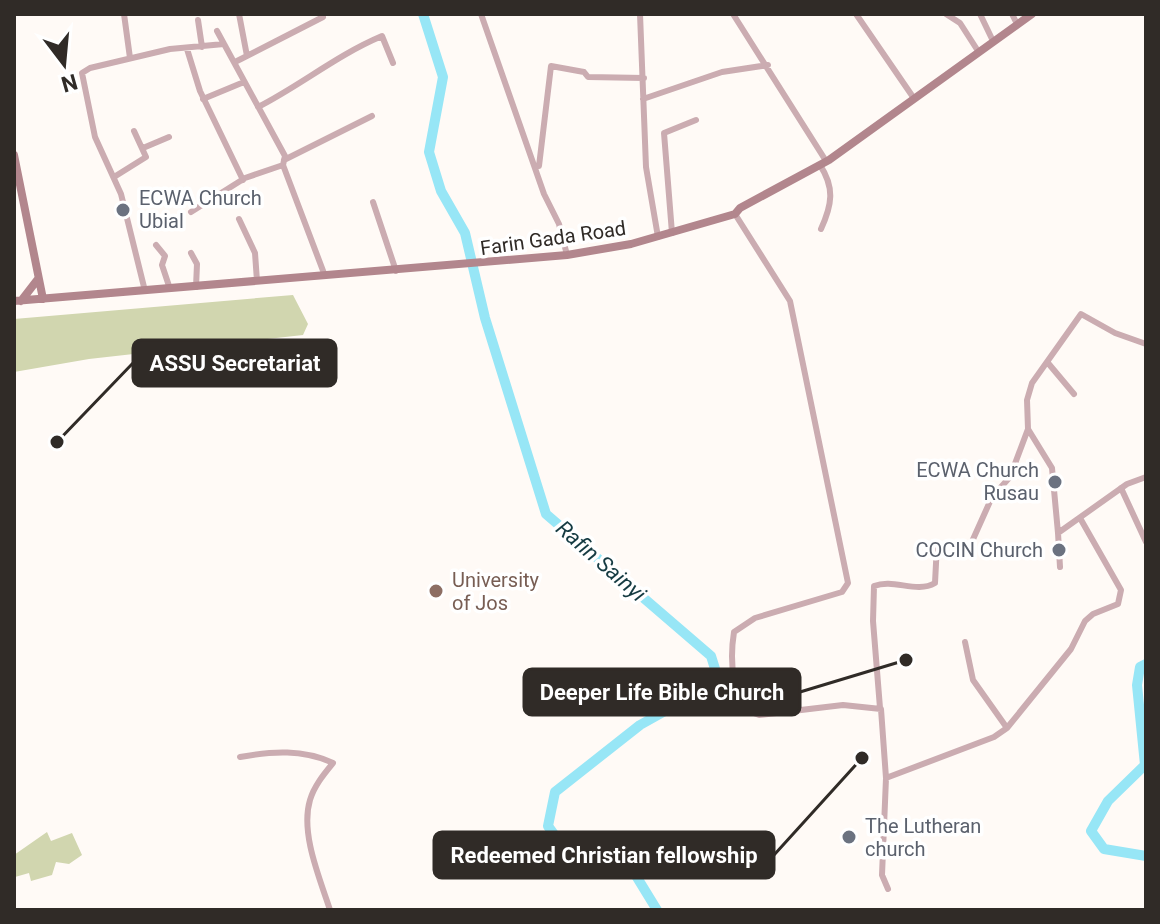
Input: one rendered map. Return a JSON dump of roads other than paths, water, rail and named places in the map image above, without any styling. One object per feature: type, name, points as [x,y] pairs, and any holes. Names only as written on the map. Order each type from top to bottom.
[{"type":"main road","name":"Farin Gada Road","points":[[17,301],[487,264],[567,255],[658,237],[735,214],[740,208],[823,163],[1032,14]]},
{"type":"main road","points":[[14,159],[43,299]]},
{"type":"main road","points":[[39,281],[61,298]]},
{"type":"main road","points":[[17,301],[39,281]]},
{"type":"street","points":[[124,14],[130,58]]},
{"type":"street","points":[[239,14],[247,56]]},
{"type":"street","points":[[481,14],[550,209],[562,233],[567,255]]},
{"type":"street","points":[[640,14],[646,167],[658,237]]},
{"type":"street","points":[[733,14],[768,65],[823,163],[832,195],[821,229]]},
{"type":"street","points":[[856,14],[913,97]]},
{"type":"street","points":[[946,14],[960,23],[978,51]]},
{"type":"street","points":[[980,14],[993,41]]},
{"type":"street","points":[[1012,14],[1017,24]]},
{"type":"street","points":[[235,62],[323,17]]},
{"type":"street","points":[[198,20],[202,47]]},
{"type":"street","points":[[217,31],[285,156],[284,162],[325,276]]},
{"type":"street","points":[[258,107],[300,86],[343,54],[382,36],[393,63]]},
{"type":"street","points":[[145,291],[114,177],[95,137],[82,73],[130,58],[224,44]]},
{"type":"street","points":[[187,49],[203,99],[243,180]]},
{"type":"street","points":[[643,99],[722,72],[768,65]]},
{"type":"street","points":[[538,169],[551,66],[584,72],[588,77],[644,78]]},
{"type":"street","points":[[203,99],[244,82]]},
{"type":"street","points":[[191,212],[243,180],[372,116]]},
{"type":"street","points":[[672,233],[664,133],[696,120]]},
{"type":"street","points":[[114,177],[143,160],[146,155],[134,131]]},
{"type":"street","points":[[143,148],[169,137]]},
{"type":"street","points":[[373,202],[396,271]]},
{"type":"street","points":[[735,214],[790,301],[848,583],[842,592],[755,618],[734,632],[734,681],[743,704],[759,715],[843,705],[880,708]]},
{"type":"street","points":[[239,219],[255,253],[257,281]]},
{"type":"street","points":[[156,245],[165,256],[162,265],[170,289]]},
{"type":"street","points":[[191,253],[197,264],[196,287]]},
{"type":"street","points":[[970,546],[992,497],[1010,477],[1028,429],[1028,390],[1081,314],[1115,333],[1146,344]]},
{"type":"street","points":[[1048,363],[1074,394]]},
{"type":"street","points":[[1028,429],[1052,468],[1060,567]]},
{"type":"street","points":[[1058,533],[1121,488],[1146,477]]},
{"type":"street","points":[[1121,488],[1146,542]]},
{"type":"street","points":[[886,778],[994,737],[1007,728],[1071,649],[1085,621],[1093,614],[1113,608],[1121,598],[1121,590],[1080,518]]},
{"type":"street","points":[[888,889],[882,875],[886,778],[873,621],[874,586],[885,583],[923,587],[935,583],[937,544]]},
{"type":"street","points":[[965,642],[973,680],[1007,728]]},
{"type":"street","points":[[240,757],[287,752],[314,754],[333,763],[314,788],[309,806],[316,865],[330,910]]},
{"type":"waterway","name":"Rafin Sainyi","points":[[423,14],[443,77],[429,152],[441,191],[465,233],[485,318],[546,514],[711,656],[716,672],[708,687],[640,725],[555,792],[548,826],[567,853],[630,866],[657,910]]},
{"type":"waterway","points":[[1146,664],[1140,667],[1137,685],[1145,765],[1108,801],[1091,831],[1104,849],[1146,856]]},
{"type":"place","name":"ECWA Church Ubial","points":[[123,210]]},
{"type":"place","name":"ASSU Secretariat","points":[[57,442]]},
{"type":"place","name":"ECWA Church Rusau","points":[[1055,482]]},
{"type":"place","name":"COCIN Church","points":[[1059,550]]},
{"type":"place","name":"University of Jos","points":[[436,591]]},
{"type":"place","name":"Deeper Life Bible Church","points":[[906,660]]},
{"type":"place","name":"Redeemed Christian fellowship","points":[[862,758]]},
{"type":"place","name":"The Lutheran church","points":[[849,837]]}]
